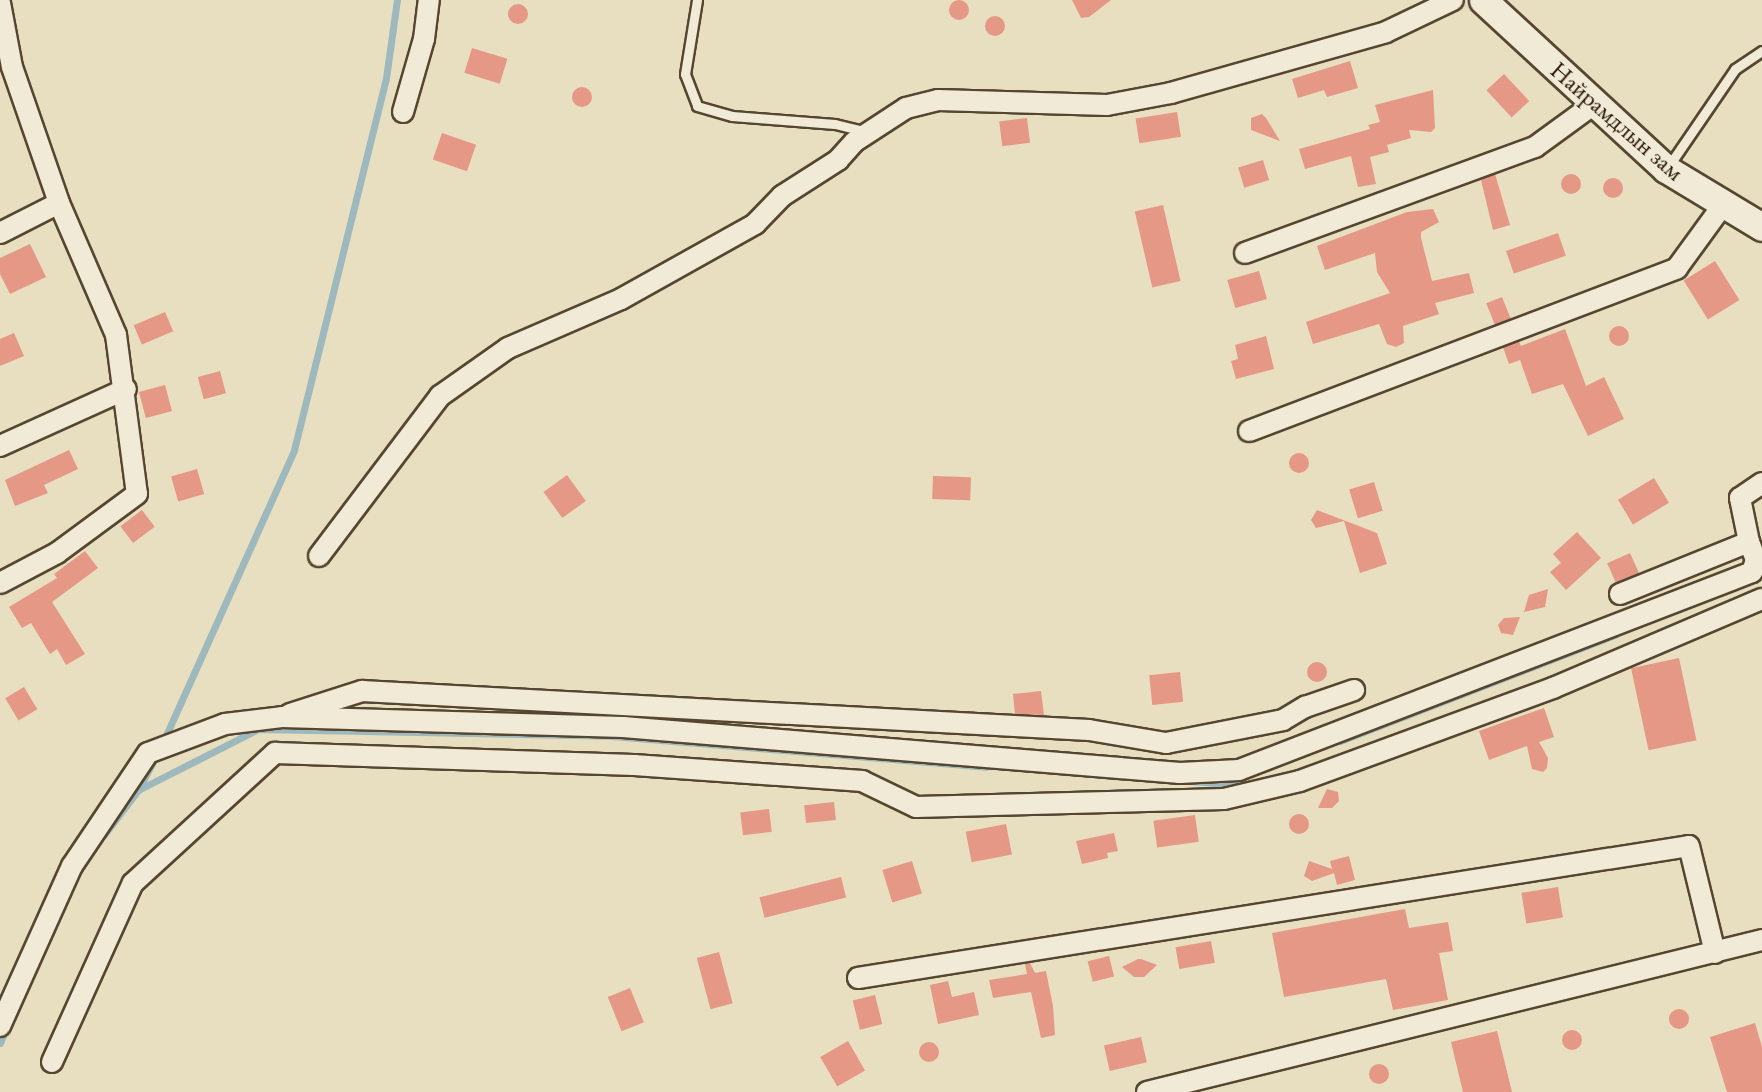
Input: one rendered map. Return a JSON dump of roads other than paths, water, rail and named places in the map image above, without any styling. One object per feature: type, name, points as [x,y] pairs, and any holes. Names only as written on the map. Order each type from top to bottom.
[{"type":"main road","name":"Найрамдлын зам","points":[[1483,0],[1666,169],[1762,227]]},
{"type":"street","points":[[403,112],[424,39],[429,0]]},
{"type":"street","points":[[319,556],[440,396],[508,348],[621,299],[755,224],[782,196],[838,160],[869,133],[906,108],[938,100],[1107,105],[1171,93],[1386,32],[1454,0]]},
{"type":"street","points":[[0,3],[6,70],[116,335],[126,389],[137,494],[57,553],[0,583]]},
{"type":"street","points":[[1245,254],[1535,147],[1594,104]]},
{"type":"street","points":[[0,233],[59,202]]},
{"type":"street","points":[[1249,431],[1677,268],[1723,205]]},
{"type":"street","points":[[0,446],[126,389]]},
{"type":"street","points":[[0,1026],[72,867],[148,753],[225,724],[282,717],[623,727],[1180,773],[1239,770],[1752,572],[1756,560],[1749,542],[1740,498],[1762,483]]},
{"type":"street","points":[[1620,594],[1749,542]]},
{"type":"street","points":[[52,1062],[133,884],[275,753],[634,765],[862,781],[916,807],[1224,799],[1300,781],[1553,688],[1762,599]]},
{"type":"street","points":[[282,717],[362,691],[1089,730],[1166,742],[1282,720],[1305,707],[1354,690]]},
{"type":"street","points":[[858,978],[1689,846],[1715,953]]},
{"type":"street","points":[[1147,1092],[1762,940]]},
{"type":"lane","points":[[697,0],[685,74],[697,106],[732,116],[835,124],[869,133]]},
{"type":"lane","points":[[1666,169],[1735,69],[1762,51]]},
{"type":"waterway","points":[[163,742],[294,450],[386,78],[397,0]]},
{"type":"waterway","points":[[1340,741],[1615,635]]},
{"type":"waterway","points":[[138,790],[258,729],[612,736],[986,767]]},
{"type":"waterway","points":[[104,835],[138,790],[153,762]]},
{"type":"waterway","points":[[1191,781],[1224,784],[1242,777]]},
{"type":"waterway","points":[[0,1043],[6,1028]]}]
